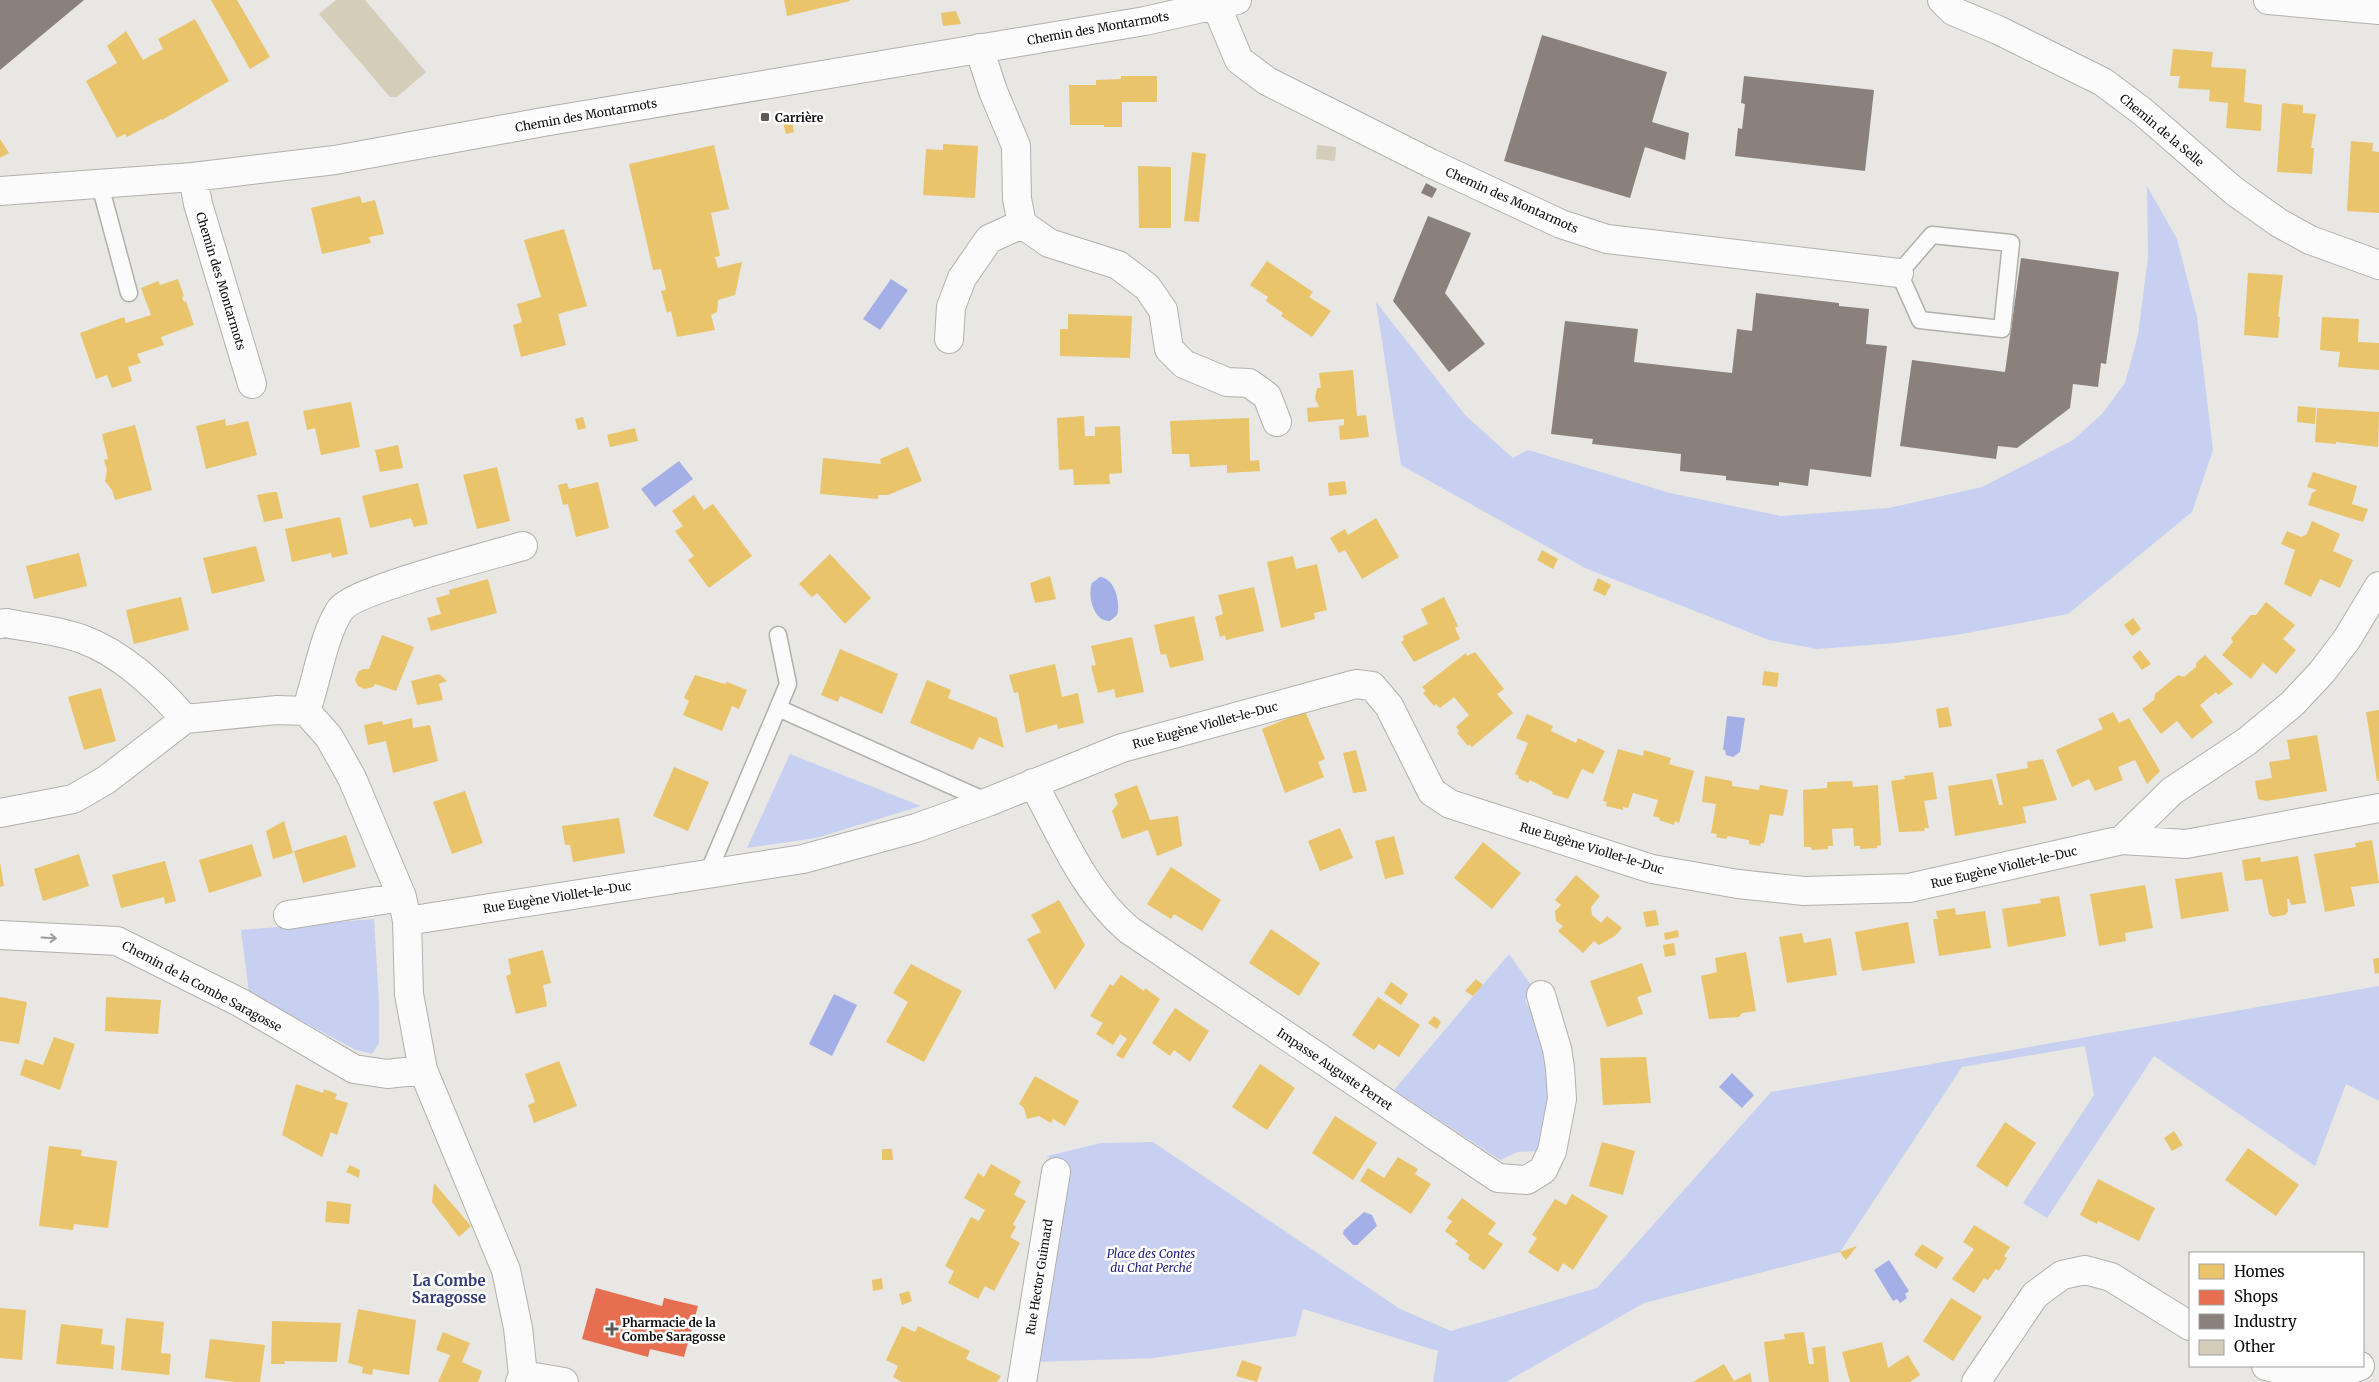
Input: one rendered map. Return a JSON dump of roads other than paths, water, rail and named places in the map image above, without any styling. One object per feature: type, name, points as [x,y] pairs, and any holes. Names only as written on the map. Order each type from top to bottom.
[{"type":"street","name":"Chemin de la Selle","points":[[1942,0],[1953,11],[1998,30],[2103,82],[2143,112],[2234,191],[2279,223],[2310,240],[2379,265]]},
{"type":"street","points":[[2268,0],[2379,10]]},
{"type":"street","name":"Chemin des Montarmots","points":[[0,191],[193,177],[335,160],[1144,21],[1227,2],[1239,60],[1267,81],[1430,163],[1561,224],[1607,240],[1899,272]]},
{"type":"street","points":[[979,48],[993,91],[1016,146],[1017,199],[1022,224],[1048,243],[1118,265],[1147,286],[1163,310],[1169,349],[1184,364],[1227,382],[1249,383],[1267,396],[1278,422]]},
{"type":"street","name":"Chemin des Montarmots","points":[[193,177],[198,204],[252,384]]},
{"type":"street","points":[[949,339],[951,307],[962,278],[989,239],[1022,224]]},
{"type":"street","points":[[306,710],[316,682],[329,630],[342,608],[375,590],[523,546]]},
{"type":"street","points":[[2122,840],[2172,791],[2246,742],[2292,704],[2322,672],[2348,639],[2379,586]]},
{"type":"street","points":[[0,624],[6,623],[80,638],[106,649],[159,690],[185,719]]},
{"type":"street","name":"Rue Eugène Viollet-le-Duc","points":[[288,915],[405,909],[708,873],[803,859],[916,828],[988,802],[1122,748],[1356,684],[1372,686],[1389,706],[1432,792],[1450,804],[1652,869],[1738,884],[1804,891],[1909,888],[2122,840],[2186,844],[2379,808]]},
{"type":"street","points":[[0,814],[73,799],[106,780],[185,719],[277,710],[306,710],[329,737],[352,778],[405,909],[409,994],[423,1070],[506,1270],[518,1328],[522,1379],[564,1382]]},
{"type":"street","name":"Impasse Auguste Perret","points":[[1033,783],[1089,885],[1107,910],[1129,930],[1498,1178],[1528,1180],[1543,1170],[1552,1151],[1562,1099],[1560,1068],[1557,1049],[1540,995]]},
{"type":"street","name":"Chemin de la Combe Saragosse","points":[[0,935],[117,941],[241,1003],[354,1069],[387,1074],[423,1070]]},
{"type":"street","name":"Rue Hector Guimard","points":[[1022,1382],[1056,1172]]},
{"type":"street","points":[[1976,1382],[2035,1296],[2062,1275],[2085,1270],[2111,1277],[2189,1325]]},
{"type":"street","points":[[2364,1364],[2379,1359]]},
{"type":"street","points":[[2270,1367],[2306,1376],[2333,1376],[2356,1367]]},
{"type":"lane","points":[[100,185],[129,293]]},
{"type":"lane","points":[[1932,235],[2011,243],[2002,329],[1920,320],[1899,272],[1932,235]]},
{"type":"lane","points":[[708,873],[788,684],[778,634]]},
{"type":"lane","points":[[778,708],[988,802]]},
{"type":"water","points":[[891,279],[908,290],[880,330],[863,319]]},
{"type":"water","points":[[679,461],[693,479],[655,507],[641,489]]},
{"type":"water","points":[[1100,577],[1110,582],[1116,592],[1117,615],[1110,621],[1104,620],[1096,613],[1091,601],[1092,583]]},
{"type":"water","points":[[1727,716],[1745,718],[1740,752],[1733,757],[1726,755],[1725,750],[1723,750]]},
{"type":"water","points":[[834,994],[857,1005],[832,1056],[809,1044]]},
{"type":"water","points":[[1732,1073],[1754,1095],[1742,1108],[1719,1087]]},
{"type":"water","points":[[1364,1212],[1372,1215],[1377,1226],[1357,1245],[1353,1245],[1343,1234],[1344,1230]]},
{"type":"water","points":[[1889,1260],[1909,1291],[1905,1294],[1907,1298],[1900,1303],[1897,1299],[1893,1301],[1874,1270]]},
{"type":"place","name":"Carrière","points":[[765,117]]},
{"type":"place","name":"Pharmacie de la Combe Saragosse","points":[[612,1329]]},
{"type":"district","name":"La Combe Saragosse","points":[[449,1288]]},
{"type":"park label","name":"Place des Contes du Chat Perché","points":[[1151,1260]]}]
